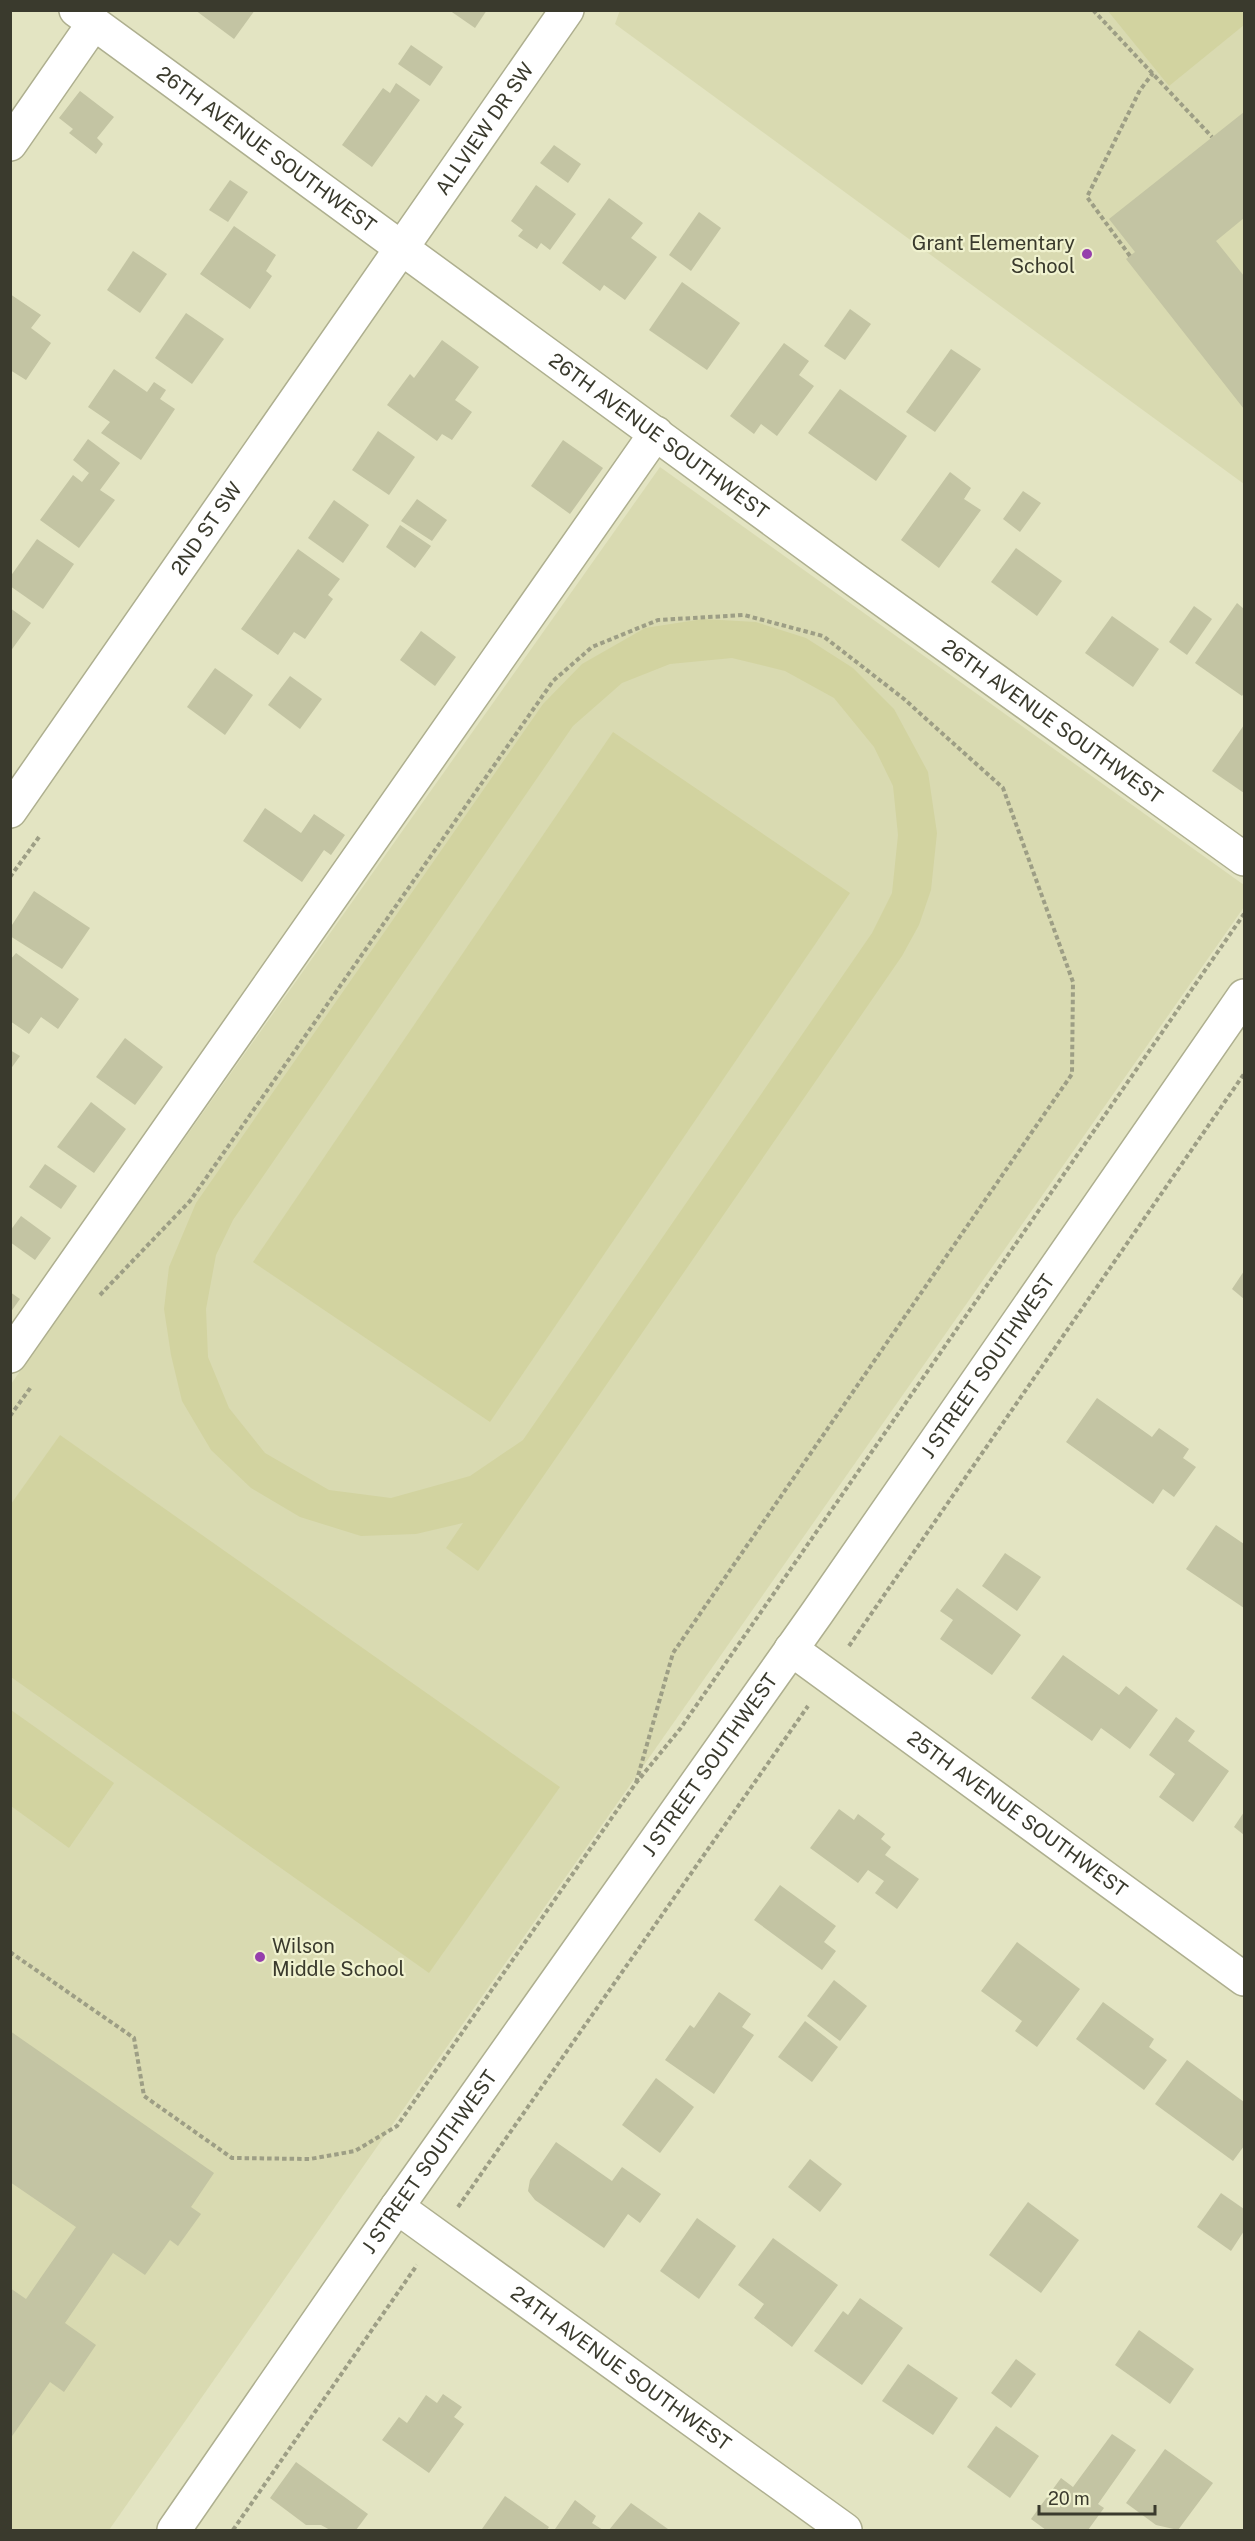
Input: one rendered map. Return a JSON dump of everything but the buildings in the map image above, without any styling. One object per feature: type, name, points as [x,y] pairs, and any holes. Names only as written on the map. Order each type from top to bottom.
[{"type":"street","name":"ALLVIEW DR SW","points":[[403,248],[567,10]]},
{"type":"street","name":"26TH AVENUE SOUTHWEST","points":[[85,17],[854,579],[1245,859]]},
{"type":"street","points":[[10,144],[85,17]]},
{"type":"street","name":"2ND ST SW","points":[[10,811],[403,248]]},
{"type":"street","points":[[10,1356],[656,434]]},
{"type":"street","name":"J STREET SOUTHWEST","points":[[174,2530],[397,2207],[791,1649],[1245,996]]},
{"type":"street","name":"25TH AVENUE SOUTHWEST","points":[[791,1649],[1245,1979]]},
{"type":"street","name":"24TH AVENUE SOUTHWEST","points":[[397,2207],[845,2530]]},
{"type":"path","points":[[1093,10],[1212,137]]},
{"type":"path","points":[[1130,256],[1087,197],[1140,90],[1153,73]]},
{"type":"path","points":[[92,1304],[190,1201],[553,681],[592,647],[658,620],[744,615],[823,636],[904,699],[1003,788],[1073,982],[1072,1074],[672,1653],[636,1783]]},
{"type":"path","points":[[10,1952],[134,2038],[144,2097],[232,2158],[310,2159],[355,2151],[397,2126],[636,1783],[680,1729],[1245,914]]},
{"type":"path","points":[[845,1651],[1245,1074]]},
{"type":"path","points":[[10,1416],[37,1378]]},
{"type":"path","points":[[778,1586],[788,1593]]},
{"type":"path","points":[[724,1664],[734,1671]]},
{"type":"path","points":[[458,2208],[812,1701]]},
{"type":"path","points":[[233,2530],[418,2263]]},
{"type":"shaded area","name":"Grant Elementary School","points":[[620,10],[1244,11],[1244,484],[615,24]]},
{"type":"shaded area","points":[[1108,11],[1244,11],[1244,25],[1169,86]]},
{"type":"shaded area","name":"Wilson Middle School","points":[[660,467],[1244,885],[1244,907],[109,2530],[11,2530],[11,1384]]},
{"type":"shaded area","points":[[703,619],[756,622],[806,638],[853,668],[894,709],[928,772],[937,833],[931,890],[919,925],[902,956],[478,1571],[446,1548],[463,1523],[416,1534],[361,1536],[300,1517],[251,1488],[211,1450],[182,1401],[171,1355],[164,1309],[169,1267],[196,1203],[543,704],[582,664],[645,628]],"holes":[[[732,658],[785,671],[834,698],[874,747],[893,786],[898,835],[892,893],[872,933],[523,1440],[470,1476],[391,1498],[329,1490],[265,1453],[229,1408],[208,1357],[206,1309],[216,1255],[233,1220],[573,726],[622,683],[670,664]]]},
{"type":"shaded area","points":[[613,732],[850,893],[490,1422],[253,1262]]},
{"type":"shaded area","points":[[60,1435],[560,1787],[429,1973],[11,1677],[11,1504]]},
{"type":"shaded area","points":[[11,1710],[114,1783],[69,1848],[11,1806]]},
{"type":"place","name":"Grant Elementary School","points":[[1087,254]]},
{"type":"place","name":"Wilson Middle School","points":[[260,1957]]}]
